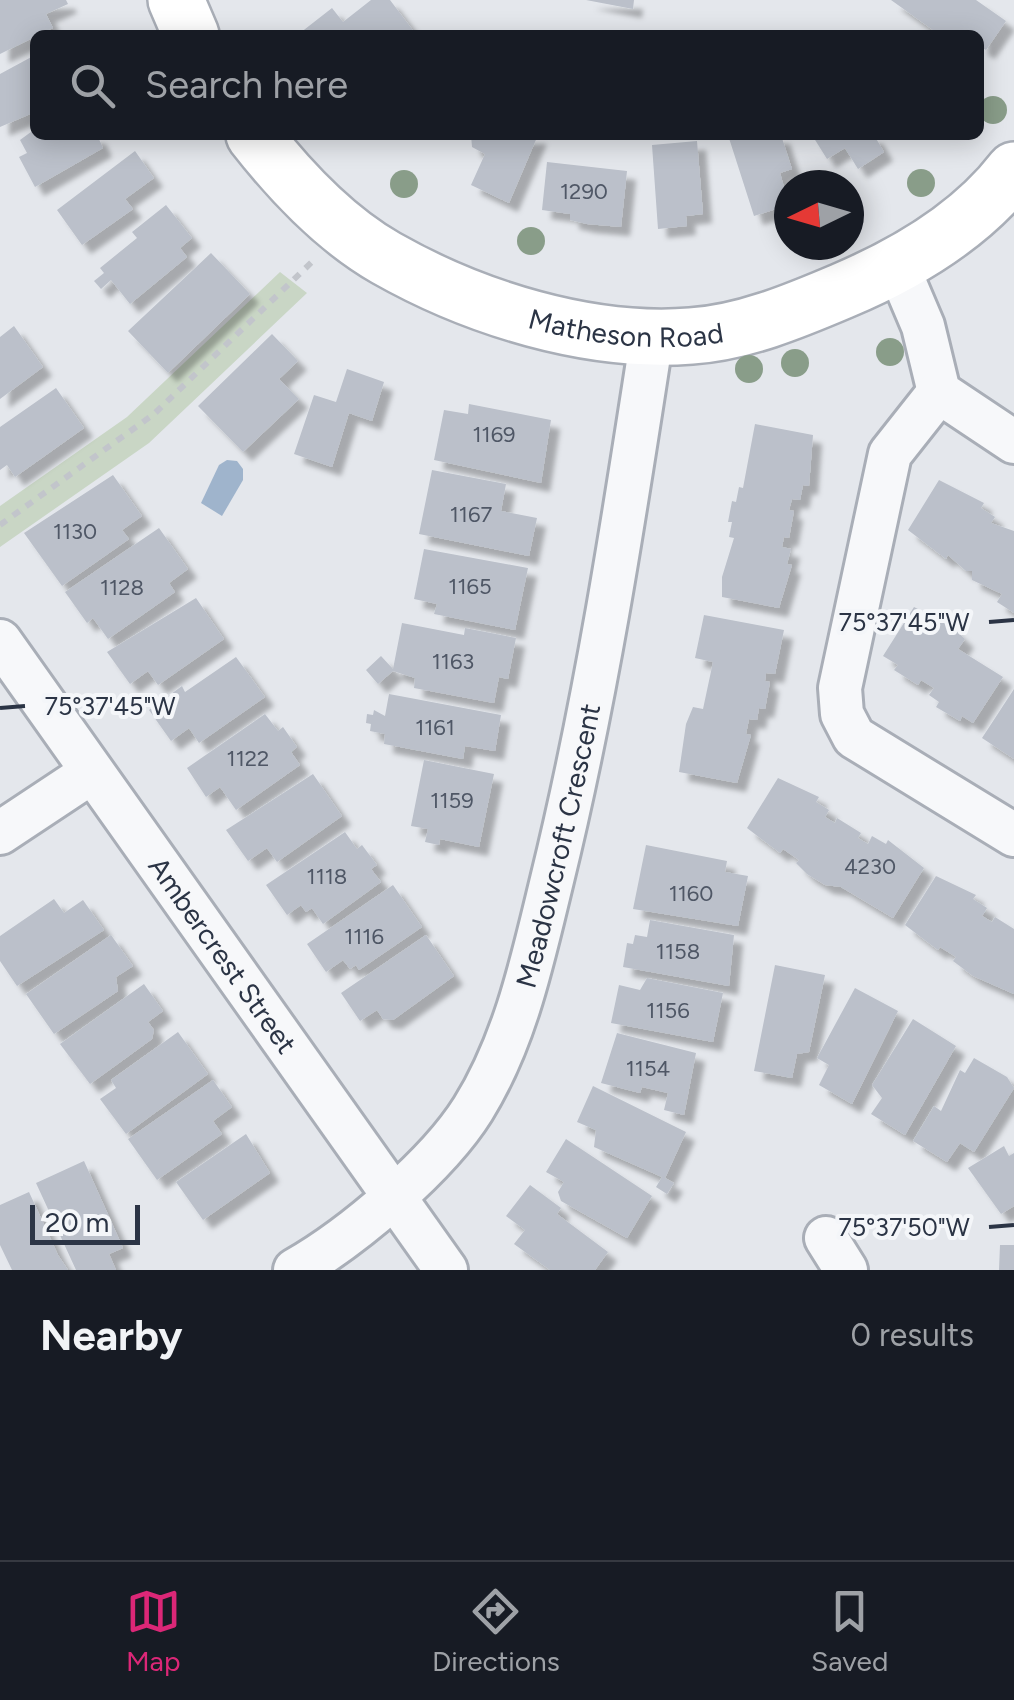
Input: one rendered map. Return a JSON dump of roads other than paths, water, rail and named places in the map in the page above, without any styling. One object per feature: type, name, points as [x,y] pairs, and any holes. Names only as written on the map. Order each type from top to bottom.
[{"type":"street","points":[[176,0],[189,30]]},
{"type":"street","name":"Matheson Road","points":[[258,140],[339,226],[384,258],[446,288],[526,315],[588,329],[652,336],[732,330],[809,305],[898,267],[937,240],[1014,170]]},
{"type":"street","points":[[898,267],[922,326],[940,392],[1014,442]]},
{"type":"street","name":"Meadowcroft Crescent","points":[[294,1270],[322,1254],[443,1152],[474,1106],[503,1048],[527,980],[578,775],[652,336]]},
{"type":"street","points":[[940,392],[890,454],[840,688],[842,714],[854,737],[1014,835]]},
{"type":"street","name":"Ambercrest Street","points":[[0,640],[446,1270]]},
{"type":"street","points":[[0,832],[92,772]]},
{"type":"water","points":[[227,460],[237,461],[243,469],[243,480],[222,516],[201,503],[219,465]]}]
